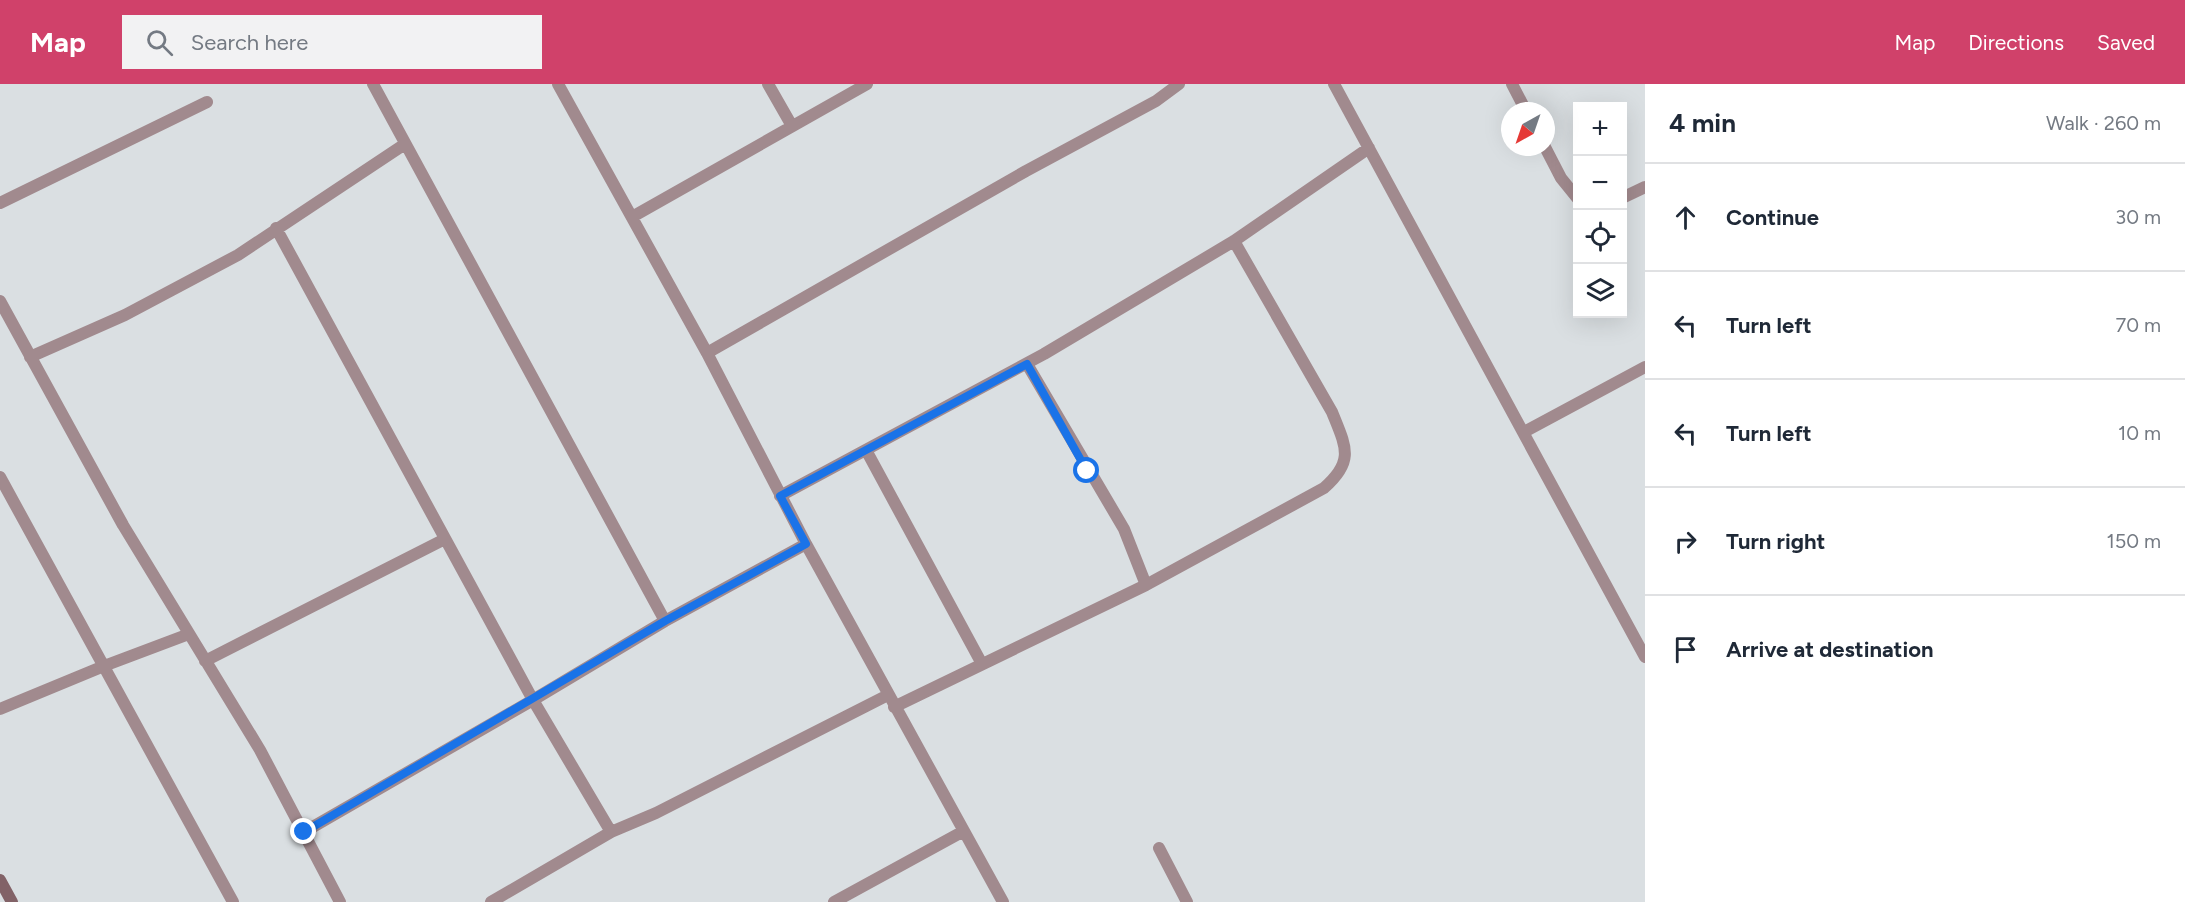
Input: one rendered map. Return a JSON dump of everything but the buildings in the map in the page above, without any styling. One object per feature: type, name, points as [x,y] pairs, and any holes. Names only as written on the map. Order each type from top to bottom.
[{"type":"street","points":[[373,84],[665,621]]},
{"type":"street","points":[[558,84],[707,353],[780,496],[894,707],[1003,902]]},
{"type":"street","points":[[768,84],[792,126]]},
{"type":"street","points":[[632,217],[867,84]]},
{"type":"street","points":[[707,353],[1026,171],[1156,101],[1179,84]]},
{"type":"street","points":[[1334,84],[1645,657]]},
{"type":"street","points":[[1512,84],[1521,102]]},
{"type":"street","points":[[0,203],[207,102]]},
{"type":"street","points":[[30,357],[125,315],[238,255],[405,144]]},
{"type":"street","points":[[780,496],[1027,364],[1234,241],[1369,148]]},
{"type":"street","points":[[1550,156],[1561,178],[1573,193]]},
{"type":"street","points":[[1627,196],[1645,187]]},
{"type":"street","points":[[276,228],[533,700],[611,832]]},
{"type":"street","points":[[894,707],[1146,585],[1324,488],[1339,475],[1346,460],[1344,442],[1332,412],[1234,241]]},
{"type":"street","points":[[0,301],[189,634],[260,750],[340,902]]},
{"type":"street","points":[[1027,364],[1124,530],[1146,585]]},
{"type":"street","points":[[1524,432],[1645,367]]},
{"type":"street","points":[[866,450],[982,664]]},
{"type":"street","points":[[0,477],[233,902]]},
{"type":"street","points":[[205,661],[445,539]]},
{"type":"street","points":[[304,832],[665,621],[806,544]]},
{"type":"street","points":[[0,709],[189,634]]},
{"type":"street","points":[[491,902],[611,832],[656,813],[888,695]]},
{"type":"street","points":[[834,902],[963,832]]},
{"type":"street","points":[[1159,848],[1187,902]]},
{"type":"street","points":[[0,880],[12,902]]},
{"type":"route","points":[[304,832],[602,660],[665,621],[806,544],[780,496],[1027,364],[1087,471]]}]
